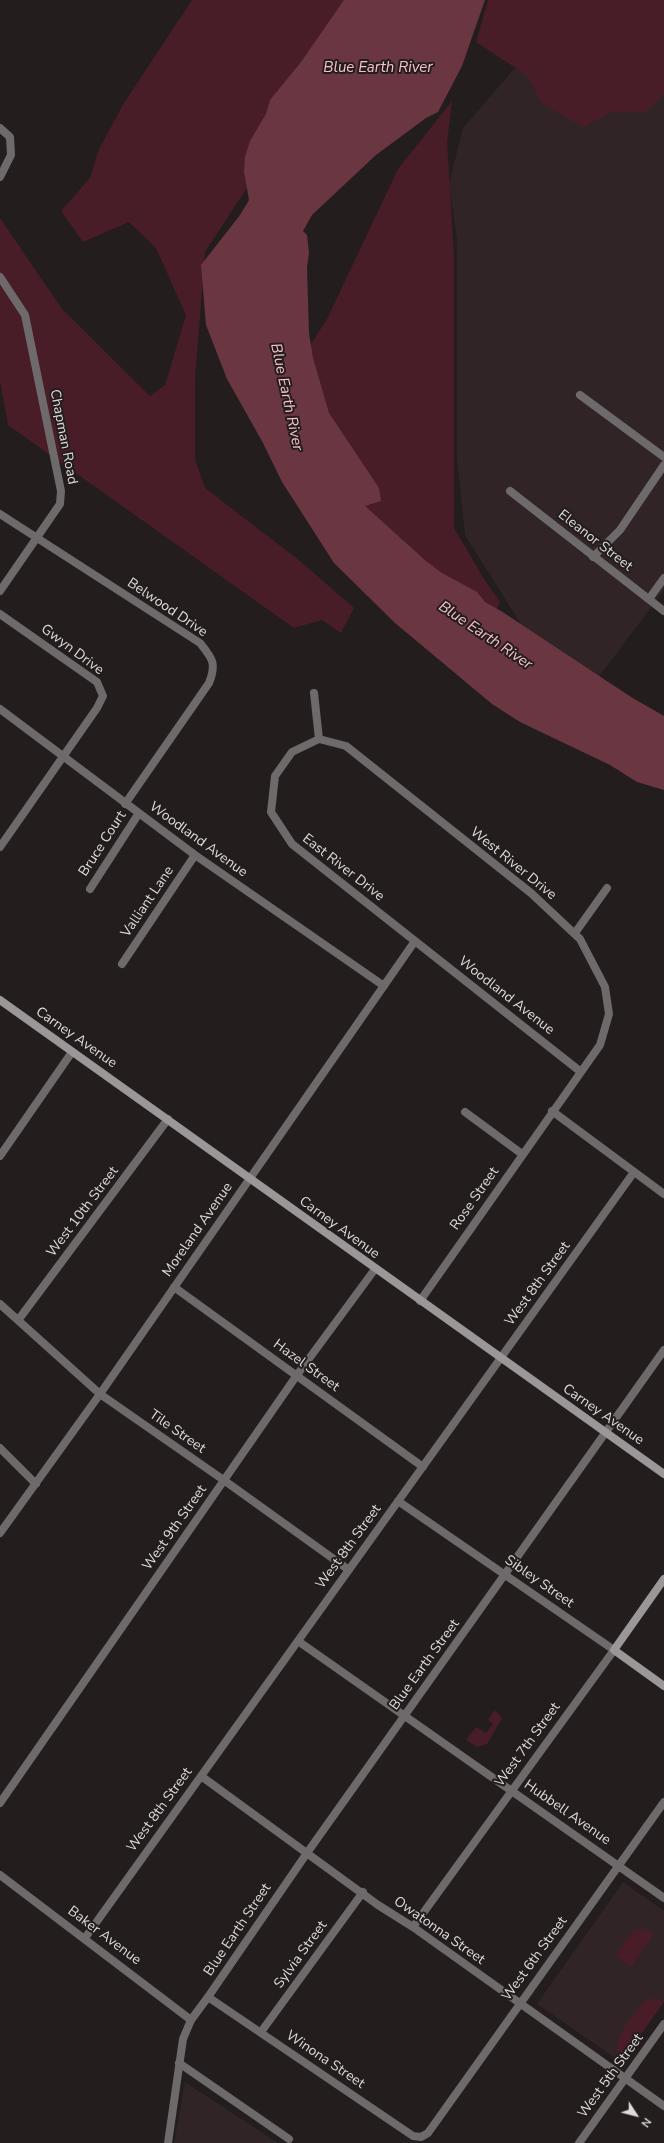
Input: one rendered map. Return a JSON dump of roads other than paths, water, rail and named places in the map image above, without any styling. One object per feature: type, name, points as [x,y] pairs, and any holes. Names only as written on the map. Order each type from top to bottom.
[{"type":"main road","name":"Carney Avenue","points":[[0,1000],[168,1119],[500,1359],[664,1474]]},
{"type":"main road","name":"West 7th Street","points":[[614,1650],[664,1579]]},
{"type":"main road","name":"Sibley Street","points":[[614,1650],[664,1686]]},
{"type":"street","points":[[0,128],[10,137],[11,155],[0,177]]},
{"type":"street","name":"Chapman Road","points":[[0,277],[25,315],[61,490],[60,504],[38,539],[0,591]]},
{"type":"street","points":[[580,395],[664,457]]},
{"type":"street","points":[[593,557],[620,530],[664,465]]},
{"type":"street","name":"Eleanor Street","points":[[510,491],[664,611]]},
{"type":"street","name":"Belwood Drive","points":[[0,514],[200,642],[211,658],[214,670],[209,683],[125,804]]},
{"type":"street","points":[[649,599],[664,578]]},
{"type":"street","name":"Gwyn Drive","points":[[0,614],[97,682],[103,696],[97,708],[63,756]]},
{"type":"street","points":[[314,693],[319,740]]},
{"type":"street","name":"Woodland Avenue","points":[[0,709],[125,804],[384,986]]},
{"type":"street","name":"East River Drive","points":[[319,740],[292,752],[275,776],[271,812],[292,844],[415,941]]},
{"type":"street","name":"West River Drive","points":[[319,740],[346,746],[531,893],[580,939],[605,988],[609,1014],[600,1045],[552,1111]]},
{"type":"street","points":[[0,847],[63,756]]},
{"type":"street","name":"Bruce Court","points":[[90,889],[139,813]]},
{"type":"street","name":"Valliant Lane","points":[[122,964],[196,855]]},
{"type":"street","points":[[574,933],[607,888]]},
{"type":"street","name":"Woodland Avenue","points":[[415,941],[581,1072]]},
{"type":"street","name":"Moreland Avenue","points":[[0,1533],[100,1394],[415,941]]},
{"type":"street","points":[[0,1156],[72,1052]]},
{"type":"street","points":[[552,1111],[664,1194]]},
{"type":"street","name":"Rose Street","points":[[420,1301],[552,1111]]},
{"type":"street","points":[[465,1112],[522,1154]]},
{"type":"street","name":"West 10th Street","points":[[19,1319],[168,1119]]},
{"type":"street","name":"West 8th Street","points":[[85,1938],[634,1172]]},
{"type":"street","name":"West 9th Street","points":[[0,1803],[225,1481],[297,1375],[375,1269]]},
{"type":"street","name":"Hazel Street","points":[[174,1287],[423,1467]]},
{"type":"street","name":"Tile Street","points":[[0,1304],[19,1319],[100,1394],[349,1570]]},
{"type":"street","name":"Blue Earth Street","points":[[168,2143],[183,2039],[191,2020],[307,1853],[506,1575],[664,1350]]},
{"type":"street","points":[[0,1448],[36,1484]]},
{"type":"street","name":"Sibley Street","points":[[398,1501],[614,1650]]},
{"type":"street","name":"Hubbell Avenue","points":[[298,1641],[664,1898]]},
{"type":"street","name":"West 7th Street","points":[[413,1927],[614,1650]]},
{"type":"street","name":"Owatonna Street","points":[[201,1776],[363,1892],[378,1905],[413,1927],[664,2106]]},
{"type":"street","name":"West 6th Street","points":[[428,2132],[664,1802]]},
{"type":"street","name":"Baker Avenue","points":[[0,1875],[85,1938],[191,2020]]},
{"type":"street","name":"Sylvia Street","points":[[261,2032],[363,1892]]},
{"type":"street","name":"Winona Street","points":[[208,1996],[413,2136],[421,2137],[428,2132]]},
{"type":"street","name":"West 5th Street","points":[[579,2143],[664,2024]]},
{"type":"street","points":[[179,2063],[290,2139]]},
{"type":"water","name":"Blue Earth River","points":[[344,0],[485,0],[462,66],[438,112],[426,118],[376,155],[312,215],[303,231],[307,235],[309,253],[307,267],[309,333],[313,358],[329,413],[379,488],[381,501],[365,506],[426,561],[442,573],[477,592],[485,602],[631,697],[664,716],[664,790],[637,782],[610,765],[520,722],[492,704],[395,623],[334,563],[282,482],[263,443],[227,379],[206,325],[201,265],[240,215],[249,200],[244,172],[245,157],[250,141],[266,114],[270,100],[301,62]]}]
